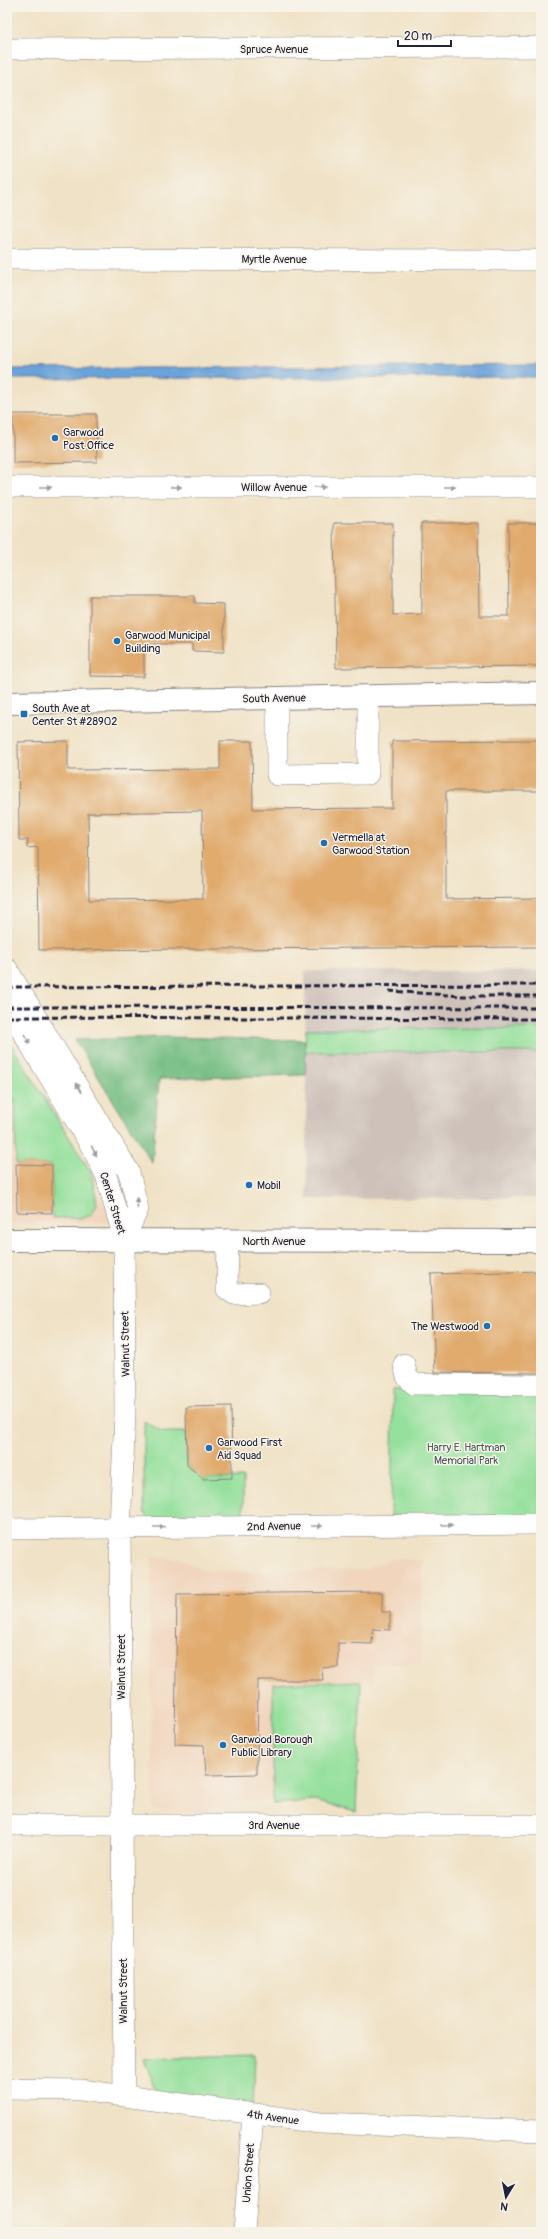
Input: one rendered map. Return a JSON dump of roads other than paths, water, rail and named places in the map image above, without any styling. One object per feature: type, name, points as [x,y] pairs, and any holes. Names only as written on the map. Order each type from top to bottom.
[{"type":"main road","name":"South Avenue","points":[[7,703],[541,693]]},
{"type":"main road","name":"North Avenue","points":[[7,1240],[124,1239],[541,1241]]},
{"type":"street","name":"Spruce Avenue","points":[[7,49],[541,47]]},
{"type":"street","name":"Myrtle Avenue","points":[[7,259],[541,260]]},
{"type":"street","name":"Willow Avenue","points":[[7,487],[541,487]]},
{"type":"street","points":[[276,698],[277,775],[368,774],[368,697]]},
{"type":"street","name":"Center Street","points":[[7,969],[129,1172],[134,1185],[138,1208],[124,1239]]},
{"type":"street","name":"Center Street","points":[[7,1006],[90,1144],[106,1175],[124,1239]]},
{"type":"street","name":"Walnut Street","points":[[124,1239],[125,1413],[120,1528],[124,2096]]},
{"type":"street","points":[[228,1240],[227,1289],[234,1294],[260,1293]]},
{"type":"street","points":[[404,1364],[407,1378],[414,1384],[541,1385]]},
{"type":"street","name":"2nd Avenue","points":[[7,1529],[541,1524]]},
{"type":"street","name":"3rd Avenue","points":[[7,1825],[541,1825]]},
{"type":"street","name":"4th Avenue","points":[[7,2089],[81,2090],[320,2123],[541,2131]]},
{"type":"street","name":"Union Street","points":[[244,2232],[253,2114]]},
{"type":"water","points":[[541,365],[541,377],[7,379],[9,369]]},
{"type":"railway","points":[[7,987],[541,985]]},
{"type":"railway","points":[[389,991],[462,996],[541,996]]},
{"type":"railway","points":[[7,1007],[541,1008]]},
{"type":"railway","points":[[7,1017],[541,1019]]},
{"type":"place","name":"Garwood Post Office","points":[[55,438]]},
{"type":"place","name":"Garwood Municipal Building","points":[[117,641]]},
{"type":"place","name":"South Ave at Center St #28902","points":[[24,714]]},
{"type":"place","name":"Vermella at Garwood Station","points":[[324,843]]},
{"type":"place","name":"Mobil","points":[[249,1185]]},
{"type":"place","name":"The Westwood","points":[[487,1326]]},
{"type":"place","name":"Garwood First Aid Squad","points":[[209,1448]]},
{"type":"place","name":"Garwood Borough Public Library","points":[[223,1745]]},
{"type":"park label","name":"Harry E. Hartman Memorial Park","points":[[466,1453]]}]
